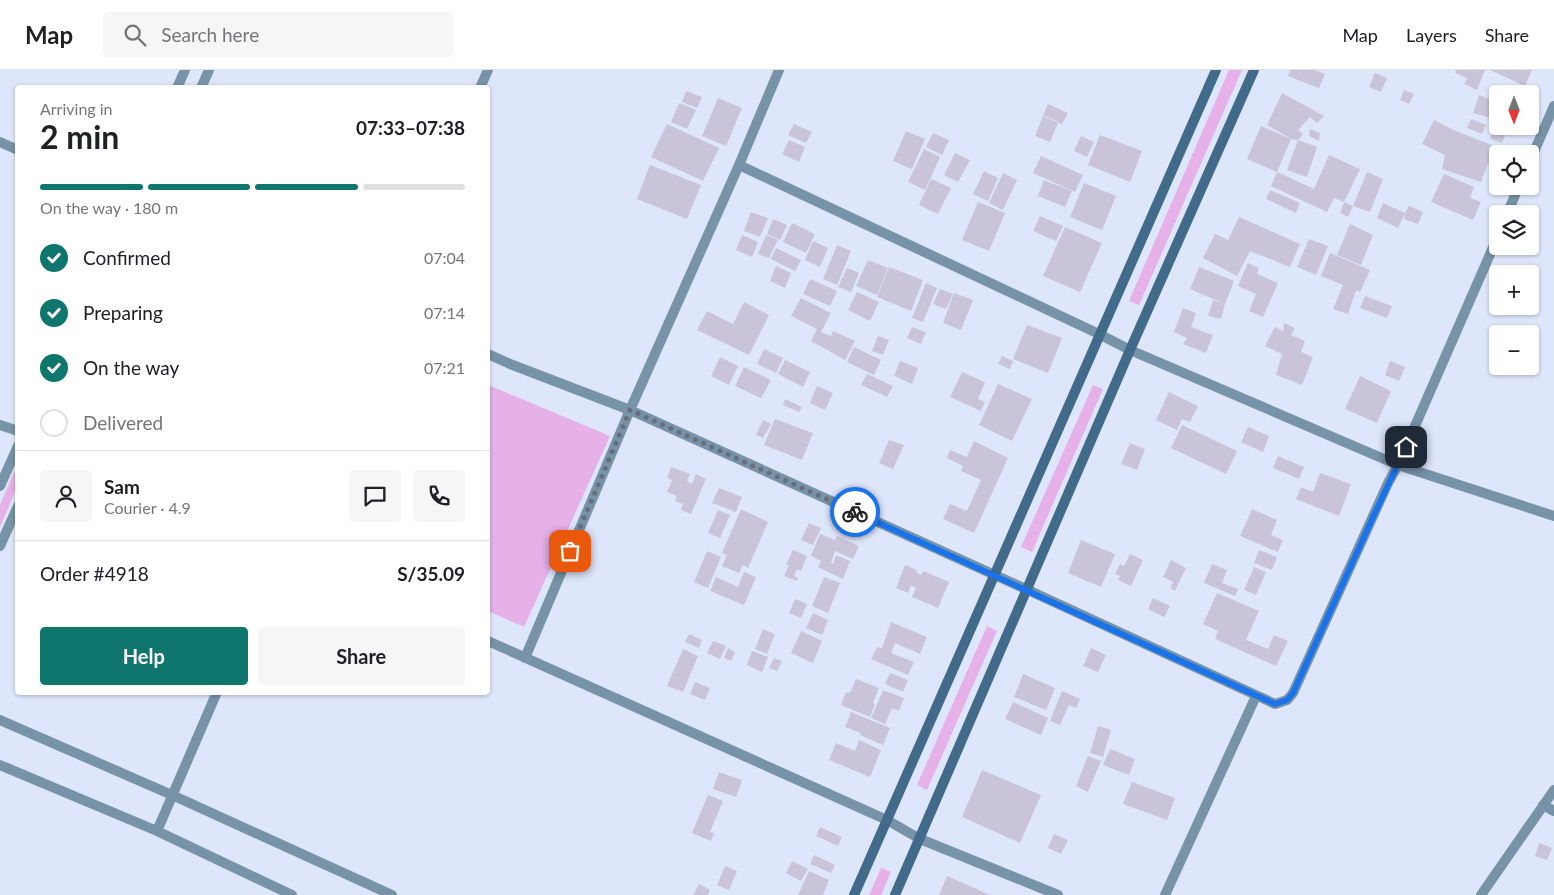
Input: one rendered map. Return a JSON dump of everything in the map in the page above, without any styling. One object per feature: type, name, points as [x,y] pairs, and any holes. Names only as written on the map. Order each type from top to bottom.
[{"type":"street","points":[[178,85],[186,70]]},
{"type":"street","points":[[202,85],[209,70]]},
{"type":"street","points":[[481,85],[488,70]]},
{"type":"street","points":[[525,658],[630,410],[779,70]]},
{"type":"street","points":[[854,895],[1216,70]]},
{"type":"street","points":[[895,895],[1130,350],[1254,70]]},
{"type":"street","points":[[1537,145],[1554,106]]},
{"type":"street","points":[[0,142],[15,149]]},
{"type":"street","points":[[739,165],[1100,334],[1130,350],[1398,465],[1554,516]]},
{"type":"street","points":[[490,355],[630,410],[1275,704],[1287,700],[1293,693],[1398,465],[1490,255]]},
{"type":"street","points":[[0,425],[15,430]]},
{"type":"street","points":[[0,486],[15,453]]},
{"type":"street","points":[[0,546],[15,513]]},
{"type":"street","points":[[490,642],[887,820],[920,839],[1058,895]]},
{"type":"street","points":[[157,831],[216,695]]},
{"type":"street","points":[[1165,895],[1256,696]]},
{"type":"street","points":[[0,720],[172,795],[392,895]]},
{"type":"street","points":[[0,765],[157,831],[292,895]]},
{"type":"street","points":[[1481,895],[1554,790]]},
{"type":"street","points":[[1543,806],[1554,811]]},
{"type":"shaded area","points":[[1229,70],[1242,70],[1139,305],[1129,301]]},
{"type":"shaded area","points":[[1093,385],[1103,389],[1032,552],[1021,547]]},
{"type":"shaded area","points":[[490,386],[610,436],[524,627],[490,612]]},
{"type":"shaded area","points":[[14,472],[15,492],[0,527],[0,505]]},
{"type":"shaded area","points":[[987,626],[997,631],[927,790],[917,785]]},
{"type":"shaded area","points":[[881,868],[891,872],[881,895],[869,895]]},
{"type":"building","points":[[1290,70],[1315,70],[1325,74],[1319,88],[1288,76]]},
{"type":"building","points":[[1456,70],[1485,70],[1477,90],[1464,84],[1467,78],[1455,73]]},
{"type":"building","points":[[1490,70],[1532,70],[1525,85]]},
{"type":"building","points":[[1375,73],[1387,78],[1381,92],[1369,87]]},
{"type":"building","points":[[1404,90],[1414,94],[1409,104],[1400,100]]},
{"type":"building","points":[[686,91],[702,97],[697,108],[682,102]]},
{"type":"building","points":[[1282,93],[1324,116],[1317,123],[1310,117],[1298,130],[1303,134],[1298,140],[1291,139],[1267,125]]},
{"type":"building","points":[[1479,95],[1489,99],[1489,118],[1473,113]]},
{"type":"building","points":[[718,98],[742,108],[726,146],[702,136]]},
{"type":"building","points":[[679,103],[696,110],[687,129],[671,122]]},
{"type":"building","points":[[1048,104],[1068,113],[1062,124],[1043,115]]},
{"type":"building","points":[[1043,116],[1058,123],[1050,142],[1035,136]]},
{"type":"building","points":[[1471,119],[1486,125],[1482,134],[1467,128]]},
{"type":"building","points":[[1434,120],[1491,145],[1489,145],[1489,163],[1481,182],[1442,169],[1445,155],[1422,144]]},
{"type":"building","points":[[667,124],[719,148],[703,181],[651,157]]},
{"type":"building","points":[[794,124],[812,132],[806,143],[788,135]]},
{"type":"building","points":[[1261,126],[1291,139],[1277,172],[1247,159]]},
{"type":"building","points":[[1310,129],[1320,133],[1319,141],[1309,136]]},
{"type":"building","points":[[906,131],[925,139],[912,169],[893,161]]},
{"type":"building","points":[[933,133],[949,140],[942,155],[926,147]]},
{"type":"building","points":[[1100,135],[1142,151],[1130,182],[1088,165]]},
{"type":"building","points":[[1491,135],[1505,135],[1502,143],[1490,139]]},
{"type":"building","points":[[1081,136],[1094,142],[1087,157],[1074,151]]},
{"type":"building","points":[[789,140],[805,147],[799,162],[782,154]]},
{"type":"building","points":[[1298,140],[1317,147],[1307,177],[1287,170]]},
{"type":"building","points":[[924,149],[940,157],[925,190],[908,182]]},
{"type":"building","points":[[955,153],[970,160],[958,182],[944,175]]},
{"type":"building","points":[[1329,155],[1360,169],[1344,202],[1334,198],[1327,212],[1271,186],[1277,172],[1314,189]]},
{"type":"building","points":[[1041,156],[1083,175],[1075,192],[1033,173]]},
{"type":"building","points":[[650,165],[701,185],[687,219],[637,199]]},
{"type":"building","points":[[984,171],[998,178],[988,201],[973,194]]},
{"type":"building","points":[[1367,172],[1383,179],[1370,212],[1353,206]]},
{"type":"building","points":[[1003,173],[1017,180],[1003,210],[989,203]]},
{"type":"building","points":[[1444,174],[1474,187],[1470,198],[1481,202],[1473,220],[1431,202]]},
{"type":"building","points":[[931,179],[951,188],[938,214],[919,205]]},
{"type":"building","points":[[1044,180],[1072,191],[1065,207],[1038,196]]},
{"type":"building","points":[[1084,183],[1116,196],[1102,230],[1070,217]]},
{"type":"building","points":[[1270,190],[1300,203],[1296,213],[1266,199]]},
{"type":"building","points":[[978,202],[1005,213],[989,251],[962,240]]},
{"type":"building","points":[[1344,202],[1353,206],[1348,217],[1340,213]]},
{"type":"building","points":[[1383,203],[1405,213],[1398,228],[1377,218]]},
{"type":"building","points":[[1409,206],[1423,212],[1418,224],[1404,219]]},
{"type":"building","points":[[751,212],[768,218],[760,237],[744,231]]},
{"type":"building","points":[[1040,216],[1063,226],[1056,241],[1033,231]]},
{"type":"building","points":[[1239,217],[1300,244],[1290,267],[1250,251],[1237,276],[1203,258],[1215,234],[1228,240]]},
{"type":"building","points":[[773,219],[787,225],[780,240],[767,234]]},
{"type":"building","points":[[792,223],[815,234],[806,253],[783,242]]},
{"type":"building","points":[[1350,224],[1373,235],[1361,265],[1337,255]]},
{"type":"building","points":[[1065,227],[1102,243],[1080,292],[1043,276]]},
{"type":"building","points":[[742,235],[758,242],[752,257],[736,250]]},
{"type":"building","points":[[766,235],[778,240],[769,258],[758,254]]},
{"type":"building","points":[[1309,239],[1328,246],[1316,275],[1297,267]]},
{"type":"building","points":[[813,241],[828,248],[820,267],[805,260]]},
{"type":"building","points":[[837,245],[851,251],[837,285],[823,279]]},
{"type":"building","points":[[776,248],[801,260],[795,271],[771,259]]},
{"type":"building","points":[[1330,253],[1370,270],[1360,292],[1356,290],[1348,314],[1333,309],[1343,285],[1321,276]]},
{"type":"building","points":[[868,260],[888,268],[877,295],[856,286]]},
{"type":"building","points":[[1248,263],[1259,268],[1257,274],[1278,283],[1263,317],[1249,311],[1256,294],[1238,286]]},
{"type":"building","points":[[776,266],[791,273],[785,288],[770,281]]},
{"type":"building","points":[[889,267],[923,280],[911,311],[877,297]]},
{"type":"building","points":[[1199,267],[1234,281],[1225,304],[1190,289]]},
{"type":"building","points":[[847,268],[859,273],[851,292],[838,287]]},
{"type":"building","points":[[810,279],[837,291],[830,306],[803,294]]},
{"type":"building","points":[[926,283],[937,288],[923,322],[912,318]]},
{"type":"building","points":[[940,289],[953,294],[946,309],[933,304]]},
{"type":"building","points":[[857,292],[879,302],[870,321],[848,310]]},
{"type":"building","points":[[954,293],[973,300],[961,330],[943,323]]},
{"type":"building","points":[[1365,296],[1392,306],[1387,318],[1360,308]]},
{"type":"building","points":[[801,298],[831,313],[821,332],[831,336],[833,331],[855,341],[845,360],[811,341],[817,329],[791,316]]},
{"type":"building","points":[[1213,300],[1225,304],[1221,319],[1208,316]]},
{"type":"building","points":[[744,302],[769,315],[749,355],[697,330],[707,311],[733,324]]},
{"type":"building","points":[[1183,308],[1196,313],[1191,327],[1213,335],[1206,353],[1183,344],[1187,338],[1174,332]]},
{"type":"building","points":[[1284,323],[1295,328],[1291,335],[1305,341],[1301,352],[1313,357],[1302,385],[1276,375],[1282,354],[1265,346],[1275,327],[1283,331]]},
{"type":"building","points":[[1027,325],[1062,338],[1048,373],[1013,359]]},
{"type":"building","points":[[912,327],[926,332],[921,344],[907,338]]},
{"type":"building","points":[[878,336],[889,340],[883,355],[872,351]]},
{"type":"building","points":[[854,347],[881,360],[874,375],[847,362]]},
{"type":"building","points":[[764,349],[783,358],[776,373],[757,364]]},
{"type":"building","points":[[1002,356],[1013,361],[1010,369],[998,364]]},
{"type":"building","points":[[720,357],[738,366],[729,385],[711,376]]},
{"type":"building","points":[[785,360],[810,372],[803,387],[778,374]]},
{"type":"building","points":[[900,361],[918,368],[912,384],[894,376]]},
{"type":"building","points":[[1390,361],[1405,367],[1399,381],[1385,375]]},
{"type":"building","points":[[744,367],[771,380],[761,398],[735,386]]},
{"type":"building","points":[[962,372],[985,382],[978,399],[985,402],[981,411],[950,397]]},
{"type":"building","points":[[867,374],[893,386],[887,397],[861,385]]},
{"type":"building","points":[[1360,376],[1391,391],[1377,423],[1345,409]]},
{"type":"building","points":[[998,384],[1032,399],[1012,441],[979,425]]},
{"type":"building","points":[[817,386],[833,393],[825,410],[810,403]]},
{"type":"building","points":[[1169,392],[1198,406],[1190,422],[1182,419],[1177,430],[1156,420]]},
{"type":"building","points":[[785,399],[802,407],[799,412],[783,405]]},
{"type":"building","points":[[775,419],[813,433],[802,460],[764,445]]},
{"type":"building","points":[[763,420],[771,424],[763,438],[756,435]]},
{"type":"building","points":[[1182,425],[1237,451],[1226,474],[1171,448]]},
{"type":"building","points":[[1248,427],[1269,436],[1263,452],[1241,442]]},
{"type":"building","points":[[889,440],[904,445],[893,469],[879,463]]},
{"type":"building","points":[[974,441],[1008,458],[974,533],[943,519],[950,504],[967,511],[981,480],[961,471],[963,466],[947,458],[950,450],[967,457]]},
{"type":"building","points":[[1130,443],[1145,449],[1137,470],[1121,464]]},
{"type":"building","points":[[1278,456],[1304,467],[1299,479],[1273,468]]},
{"type":"building","points":[[671,467],[690,474],[687,481],[692,484],[696,474],[706,479],[691,514],[681,510],[683,504],[675,501],[677,496],[667,492],[672,480],[667,478]]},
{"type":"building","points":[[1320,473],[1351,484],[1339,516],[1296,499],[1301,487],[1313,492]]},
{"type":"building","points":[[719,488],[742,497],[736,512],[712,503]]},
{"type":"building","points":[[741,509],[768,522],[748,568],[743,565],[739,573],[722,566],[727,555],[722,553]]},
{"type":"building","points":[[1252,509],[1277,520],[1271,535],[1283,540],[1278,552],[1240,536]]},
{"type":"building","points":[[718,510],[730,515],[720,538],[708,533]]},
{"type":"building","points":[[809,523],[821,528],[813,545],[801,540]]},
{"type":"building","points":[[820,534],[835,540],[837,536],[859,546],[853,559],[835,551],[831,563],[833,564],[836,555],[850,561],[843,579],[818,567],[821,561],[811,556]]},
{"type":"building","points":[[1081,540],[1115,554],[1101,587],[1068,573]]},
{"type":"building","points":[[793,550],[807,556],[801,571],[797,569],[794,576],[798,578],[797,581],[784,576],[789,565],[786,565]]},
{"type":"building","points":[[1259,550],[1277,557],[1272,570],[1254,563]]},
{"type":"building","points":[[707,551],[721,557],[708,588],[694,582]]},
{"type":"building","points":[[1130,554],[1143,560],[1131,586],[1118,580],[1120,576],[1115,574],[1120,564],[1124,566]]},
{"type":"building","points":[[1171,560],[1186,568],[1175,591],[1170,588],[1173,582],[1163,577]]},
{"type":"building","points":[[1212,564],[1227,570],[1222,583],[1238,589],[1235,596],[1204,583]]},
{"type":"building","points":[[905,565],[917,570],[916,572],[922,575],[923,571],[949,582],[938,608],[912,597],[916,588],[911,585],[908,593],[896,588]]},
{"type":"building","points":[[1254,567],[1266,572],[1256,595],[1244,590]]},
{"type":"building","points":[[744,572],[756,577],[744,605],[710,591],[716,577],[738,587]]},
{"type":"building","points":[[824,577],[840,583],[828,613],[812,606]]},
{"type":"building","points":[[1217,593],[1259,611],[1246,640],[1268,649],[1274,635],[1288,641],[1276,666],[1215,639],[1218,631],[1203,624]]},
{"type":"building","points":[[1153,598],[1170,606],[1164,617],[1148,609]]},
{"type":"building","points":[[795,599],[807,604],[801,618],[789,613]]},
{"type":"building","points":[[813,613],[828,620],[822,635],[806,628]]},
{"type":"building","points":[[891,622],[927,637],[920,654],[895,643],[891,653],[914,662],[908,675],[871,659],[877,647],[882,648]]},
{"type":"building","points":[[763,629],[775,634],[767,654],[755,649]]},
{"type":"building","points":[[801,631],[822,641],[813,663],[791,653]]},
{"type":"building","points":[[689,634],[702,640],[699,648],[685,642]]},
{"type":"building","points":[[713,641],[726,646],[720,659],[707,653]]},
{"type":"building","points":[[728,648],[735,652],[731,661],[724,658]]},
{"type":"building","points":[[1091,648],[1106,655],[1098,672],[1083,666]]},
{"type":"building","points":[[683,649],[698,656],[683,692],[667,686]]},
{"type":"building","points":[[752,651],[768,657],[762,672],[747,665]]},
{"type":"building","points":[[774,658],[782,661],[777,671],[769,668]]},
{"type":"building","points":[[890,673],[908,680],[903,692],[885,684]]},
{"type":"building","points":[[1023,674],[1055,688],[1046,710],[1014,697]]},
{"type":"building","points":[[856,679],[879,688],[870,717],[841,705],[846,692],[850,693]]},
{"type":"building","points":[[695,682],[710,688],[705,700],[690,694]]},
{"type":"building","points":[[883,690],[904,698],[899,711],[892,708],[885,724],[871,718]]},
{"type":"building","points":[[1062,691],[1080,699],[1076,708],[1069,705],[1060,725],[1050,721]]},
{"type":"building","points":[[1013,702],[1048,718],[1041,735],[1005,719]]},
{"type":"building","points":[[851,712],[890,728],[883,745],[845,727]]},
{"type":"building","points":[[1098,726],[1111,730],[1103,757],[1090,753]]},
{"type":"building","points":[[859,740],[881,750],[870,777],[829,760],[836,743],[855,751]]},
{"type":"building","points":[[1110,749],[1135,759],[1129,775],[1103,765]]},
{"type":"building","points":[[1088,756],[1101,761],[1088,792],[1076,786]]},
{"type":"building","points":[[982,770],[1041,795],[1020,843],[962,817]]},
{"type":"building","points":[[719,772],[742,780],[736,797],[713,789]]},
{"type":"building","points":[[1132,782],[1175,798],[1167,820],[1123,804]]},
{"type":"building","points":[[708,795],[723,801],[710,832],[714,833],[711,841],[692,833]]},
{"type":"building","points":[[820,827],[842,837],[838,846],[816,836]]},
{"type":"building","points":[[1054,834],[1068,840],[1061,854],[1048,848]]},
{"type":"building","points":[[1539,843],[1552,848],[1547,860],[1535,856]]},
{"type":"building","points":[[814,855],[835,865],[831,873],[810,864]]},
{"type":"building","points":[[792,861],[808,869],[801,881],[786,873]]},
{"type":"building","points":[[725,866],[737,871],[729,890],[717,885]]},
{"type":"building","points":[[809,871],[829,880],[823,895],[798,895]]},
{"type":"building","points":[[947,876],[990,895],[939,895]]},
{"type":"building","points":[[699,884],[710,890],[708,895],[693,895]]},
{"type":"way so far","points":[[570,551],[630,410],[855,512]]},
{"type":"route","points":[[855,512],[1275,704],[1287,700],[1293,693],[1406,447]]}]
